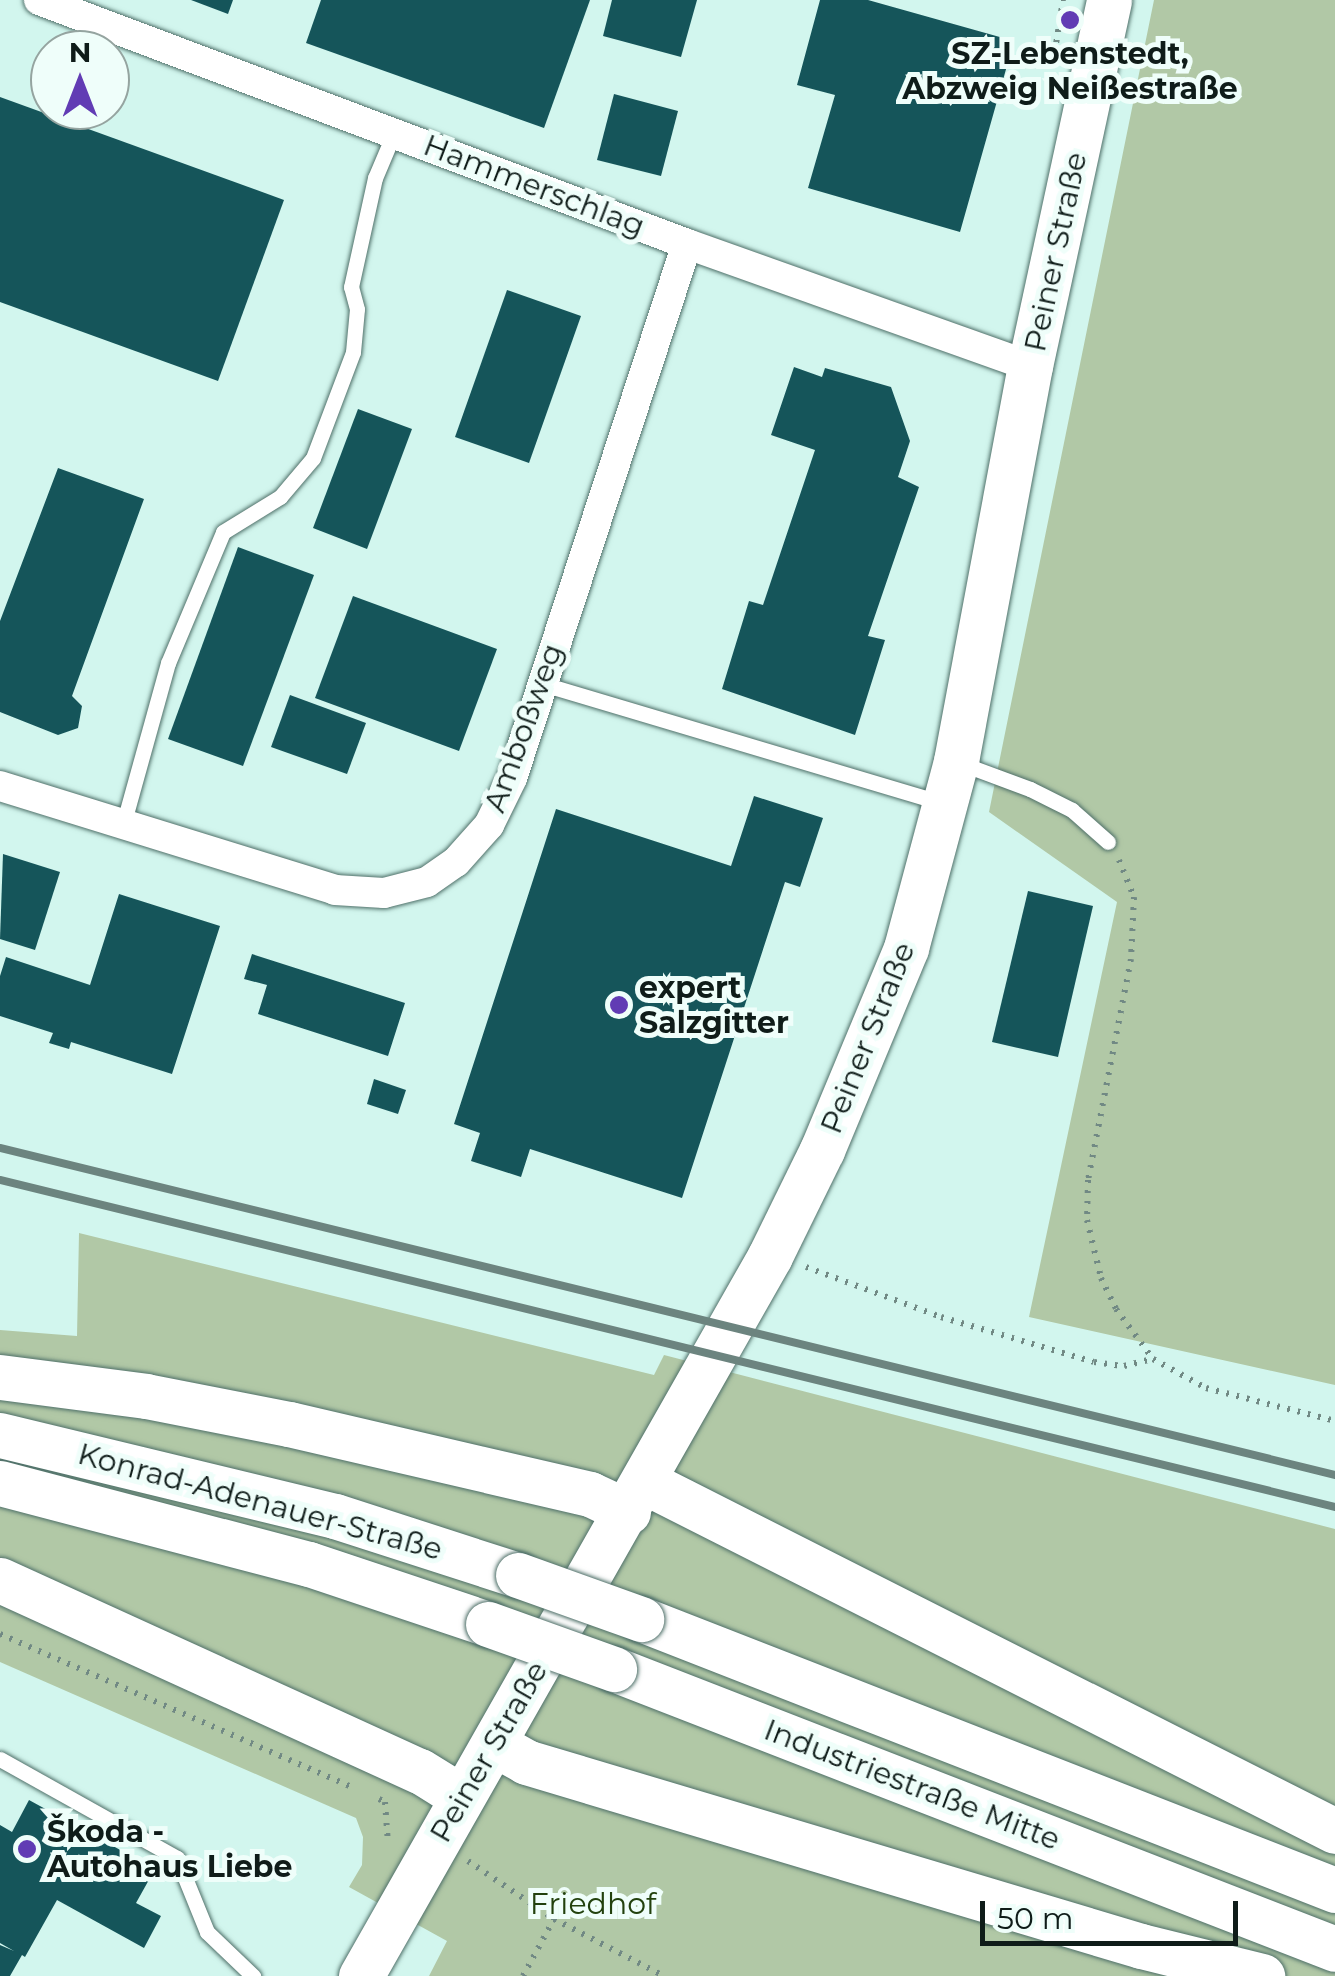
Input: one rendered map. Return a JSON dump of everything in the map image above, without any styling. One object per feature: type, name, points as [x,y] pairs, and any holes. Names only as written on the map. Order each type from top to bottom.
[{"type":"street","name":"Hammerschlag","points":[[39,0],[688,244],[1030,366]]},
{"type":"street","name":"Peiner Straße","points":[[361,1976],[770,1256],[822,1150],[906,948],[956,761],[1030,366],[1109,0]]},
{"type":"street","name":"Amboßweg","points":[[0,786],[335,890],[384,892],[428,882],[456,862],[488,825],[512,778],[688,244]]},
{"type":"street","points":[[0,1377],[146,1396],[289,1424],[590,1494],[636,1497],[1335,1831]]},
{"type":"street","name":"Konrad-Adenauer-Straße","points":[[0,1434],[335,1516],[518,1576]]},
{"type":"street","name":"Konrad-Adenauer-Straße","points":[[0,1483],[309,1564],[488,1624]]},
{"type":"street","name":"Industriestraße Mitte","points":[[518,1576],[641,1619],[1335,1890]]},
{"type":"street","points":[[0,1580],[420,1771],[462,1797]]},
{"type":"street","name":"Industriestraße Mitte","points":[[488,1624],[614,1669],[1335,1949]]},
{"type":"street","points":[[494,1744],[526,1762],[1141,1946],[1262,1976]]},
{"type":"lane","points":[[122,825],[168,664],[223,532],[280,498],[312,458],[352,352],[357,309],[351,287],[375,178],[394,133]]},
{"type":"lane","points":[[542,684],[946,804]]},
{"type":"lane","points":[[956,761],[1030,788],[1072,810],[1108,842]]},
{"type":"lane","points":[[0,1759],[177,1858],[207,1932],[252,1976]]},
{"type":"path","points":[[1052,77],[1063,0]]},
{"type":"path","points":[[1108,842],[1125,869],[1134,896],[1134,912],[1131,958],[1088,1180],[1087,1220],[1093,1252],[1116,1309],[1153,1360],[1206,1388],[1335,1421]]},
{"type":"path","points":[[797,1264],[941,1317],[1094,1362],[1124,1366],[1153,1360]]},
{"type":"path","points":[[0,1634],[385,1802],[388,1844]]},
{"type":"path","points":[[466,1858],[554,1920],[664,1976]]},
{"type":"path","points":[[523,1976],[554,1920]]},
{"type":"green space","points":[[1154,0],[1335,0],[1335,1385],[1029,1317],[1117,902],[989,812]]},
{"type":"green space","name":"Friedhof","points":[[79,1233],[654,1375],[664,1355],[1335,1529],[1335,1976],[429,1976],[447,1941],[349,1887],[362,1865],[363,1837],[356,1818],[0,1662],[0,1330],[77,1336]]},
{"type":"building","points":[[191,0],[233,0],[228,14]]},
{"type":"building","points":[[321,0],[590,0],[544,128],[306,43]]},
{"type":"building","points":[[612,0],[697,0],[681,57],[603,36]]},
{"type":"building","points":[[820,0],[868,0],[1014,41],[960,232],[808,188],[835,95],[797,85]]},
{"type":"building","points":[[614,94],[678,111],[661,176],[597,160]]},
{"type":"building","points":[[0,97],[30,108],[30,130],[91,130],[284,200],[218,381],[0,302]]},
{"type":"building","points":[[507,290],[581,316],[529,463],[455,437]]},
{"type":"building","points":[[794,367],[822,377],[825,368],[891,387],[910,441],[898,477],[919,487],[868,636],[885,640],[855,735],[722,689],[749,601],[763,605],[815,450],[771,435]]},
{"type":"building","points":[[358,409],[412,429],[367,549],[313,528]]},
{"type":"building","points":[[58,468],[144,499],[72,696],[82,706],[78,728],[58,735],[0,712],[0,621]]},
{"type":"building","points":[[238,547],[314,575],[243,766],[168,739]]},
{"type":"building","points":[[353,596],[497,649],[459,751],[315,698]]},
{"type":"building","points":[[290,695],[366,723],[347,774],[271,747]]},
{"type":"building","name":"expert Salzgitter","points":[[754,796],[823,818],[800,887],[785,882],[682,1198],[530,1149],[521,1177],[471,1161],[480,1133],[454,1124],[556,809],[731,866]]},
{"type":"building","points":[[3,854],[60,872],[35,950],[0,939]]},
{"type":"building","points":[[1028,891],[1093,906],[1058,1057],[992,1042]]},
{"type":"building","points":[[119,894],[220,926],[172,1074],[71,1042],[69,1049],[49,1043],[53,1033],[0,1016],[0,976],[6,957],[90,985]]},
{"type":"building","points":[[252,954],[405,1003],[388,1056],[258,1014],[267,985],[244,979]]},
{"type":"building","points":[[374,1079],[406,1090],[398,1114],[367,1104]]},
{"type":"building","points":[[29,1800],[155,1869],[136,1903],[161,1916],[144,1948],[57,1900],[25,1957],[22,1955],[10,1976],[0,1976],[0,1945],[14,1951],[0,1943],[0,1825],[12,1832]]},
{"type":"railway","points":[[0,1148],[1335,1475]]},
{"type":"railway","points":[[0,1180],[1335,1507]]},
{"type":"place","name":"SZ-Lebenstedt, Abzweig Neißestraße","points":[[1070,20]]},
{"type":"place","name":"expert Salzgitter","points":[[619,1005]]},
{"type":"place","name":"Škoda - Autohaus Liebe","points":[[27,1849]]}]
